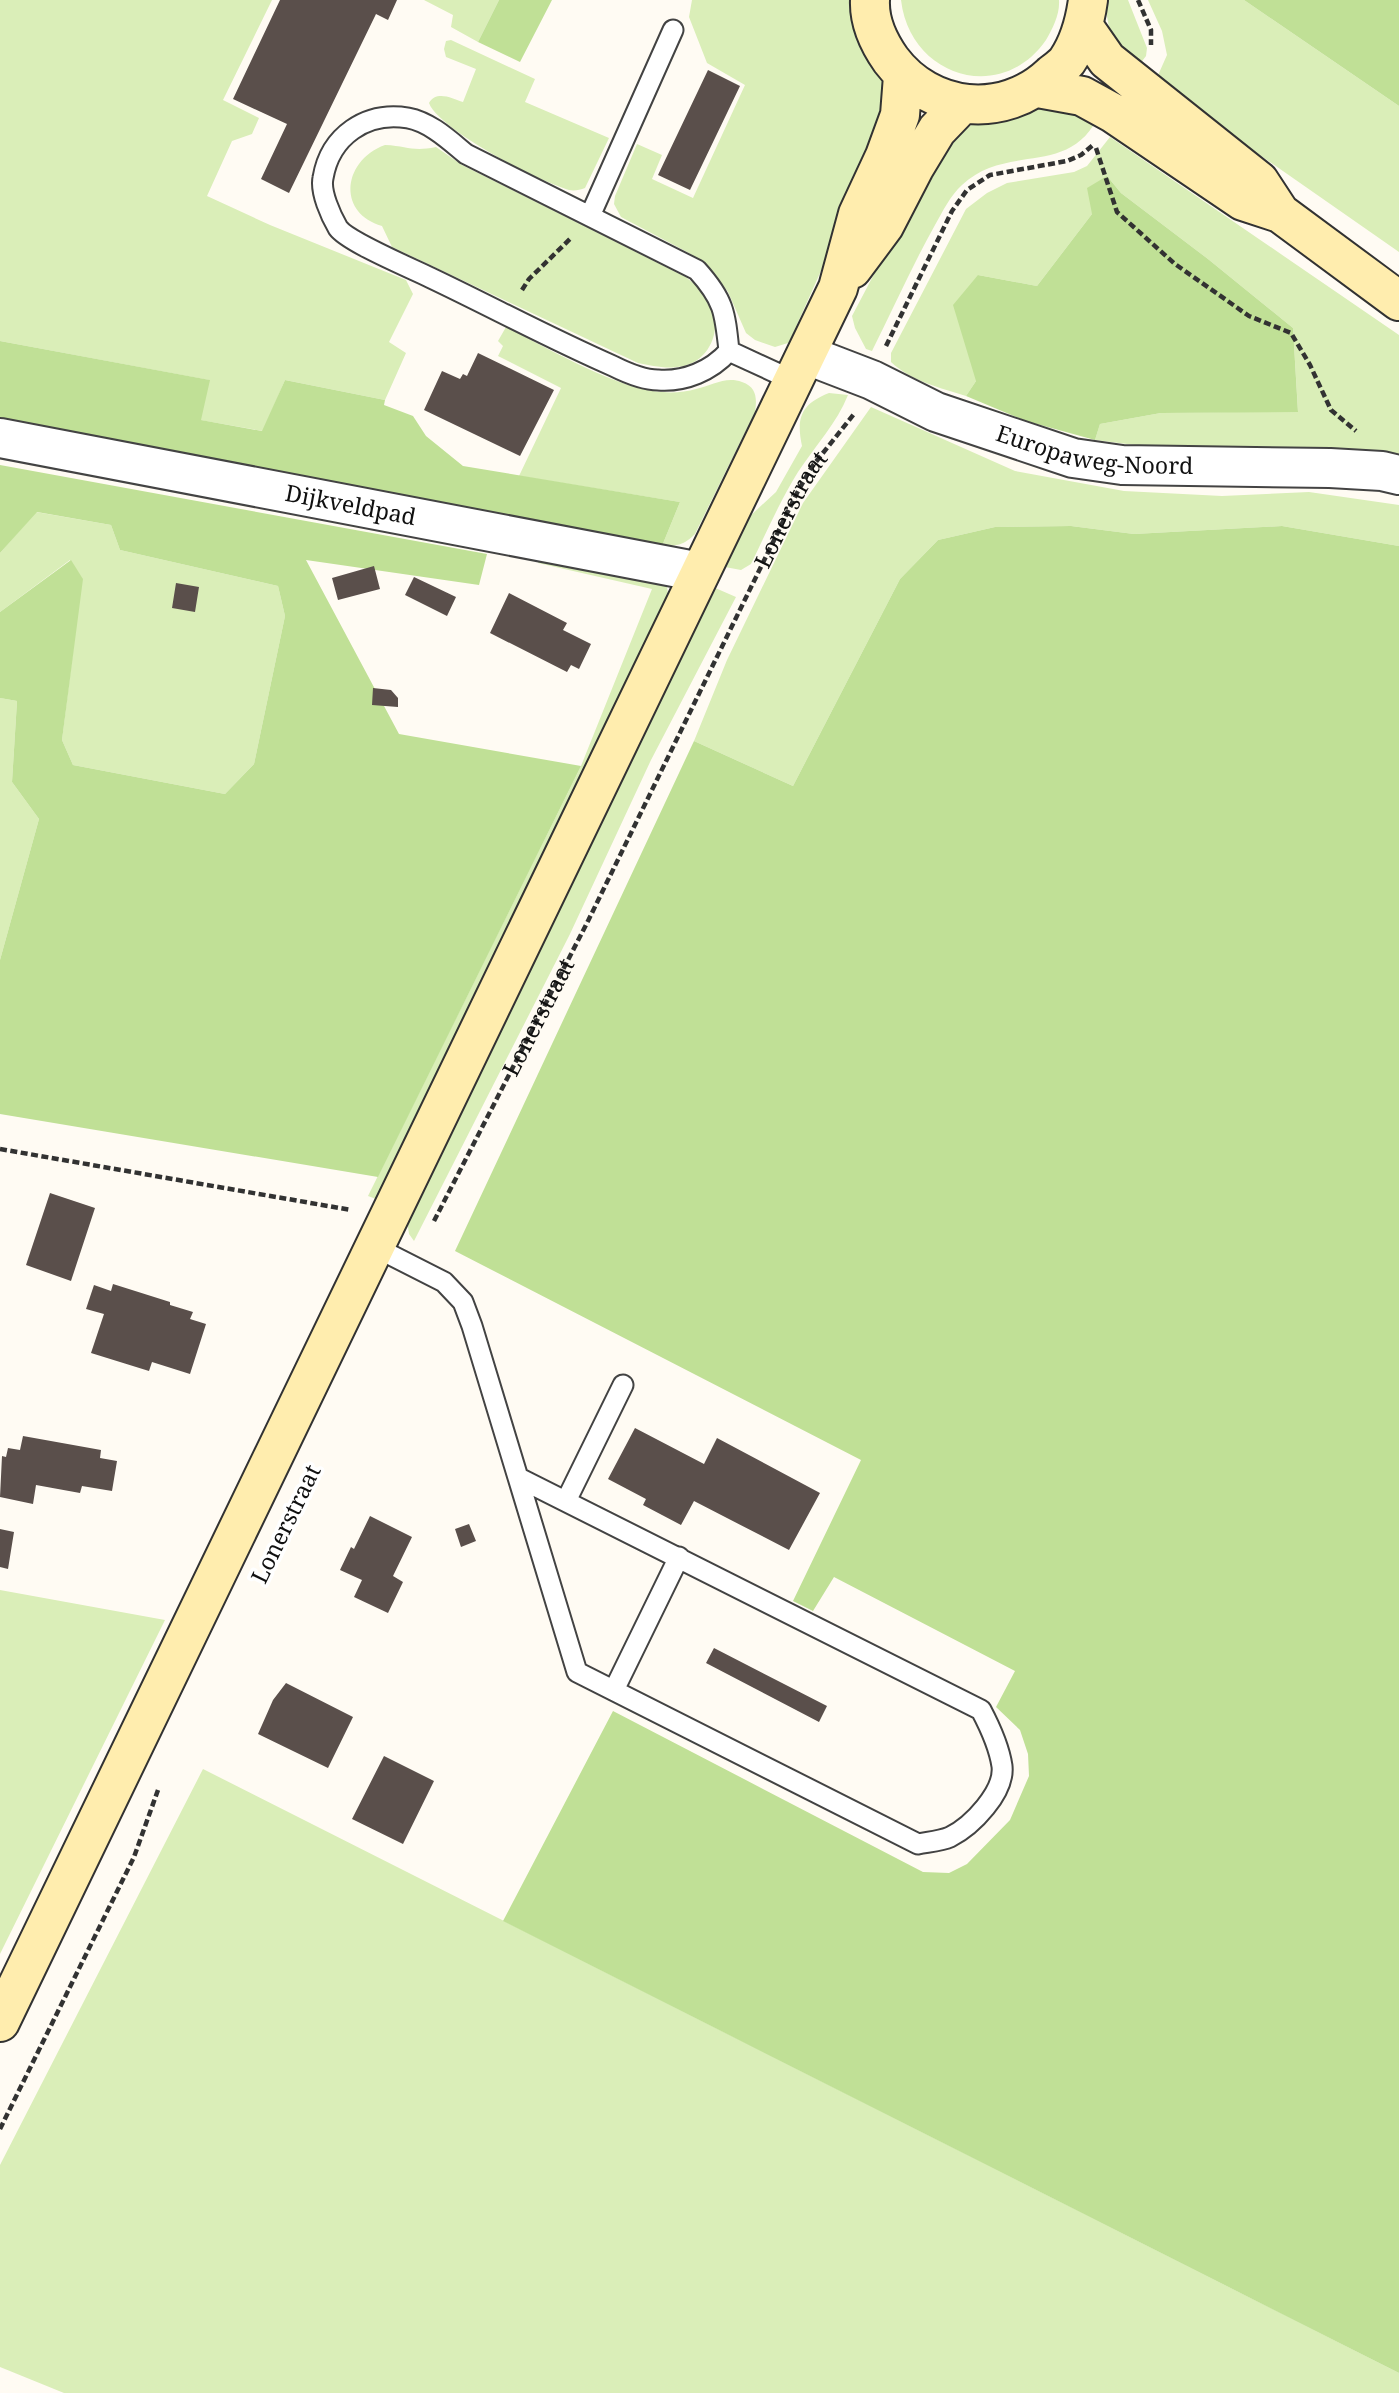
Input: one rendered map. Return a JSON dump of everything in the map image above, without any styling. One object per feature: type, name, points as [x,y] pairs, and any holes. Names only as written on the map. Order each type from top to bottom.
[{"type":"street","points":[[870,0],[869,9],[880,46],[903,76],[930,94],[962,104],[1001,103],[1038,88],[1066,61],[1086,13]]},
{"type":"street","points":[[1086,13],[1107,60],[1259,181],[1280,213]]},
{"type":"street","name":"Lonerstraat","points":[[0,2022],[801,368],[838,288],[858,214],[885,156],[900,115],[903,76]]},
{"type":"street","points":[[1038,88],[1082,96],[1113,113],[1243,201],[1280,213],[1399,301]]},
{"type":"street","name":"Lonerstraat","points":[[838,288],[884,226],[937,130],[962,104]]},
{"type":"street","name":"Europaweg-Noord","points":[[801,368],[872,380],[936,412],[1073,458],[1122,465],[1384,473]]},
{"type":"street","name":"Dijkveldpad","points":[[0,438],[701,572]]},
{"type":"lane","points":[[590,216],[673,30]]},
{"type":"lane","points":[[387,117],[410,118],[440,133],[466,154],[697,270],[715,289],[725,312],[729,351],[704,372],[682,379],[656,380],[615,367],[504,313],[379,254],[339,230],[327,204],[322,180],[343,135],[365,122],[387,117]]},
{"type":"lane","points":[[729,351],[801,368]]},
{"type":"lane","points":[[380,1236],[412,1264],[444,1282],[463,1302],[577,1672],[918,1844],[949,1838],[975,1820],[995,1793],[1002,1769],[992,1731],[981,1710],[519,1478]]},
{"type":"lane","points":[[566,1501],[623,1385]]},
{"type":"lane","points":[[614,1690],[678,1557]]},
{"type":"path","points":[[1134,84],[1152,58],[1151,30],[1138,0]]},
{"type":"path","name":"Lonerstraat","points":[[412,1264],[589,921],[797,493],[811,468],[857,410],[899,317],[952,211],[967,190],[990,175],[1067,161],[1082,155],[1095,143],[1117,212],[1175,264],[1238,309],[1291,333],[1310,365],[1331,410],[1369,441],[1384,473]]},
{"type":"path","points":[[504,313],[529,279],[590,216]]},
{"type":"path","points":[[0,1149],[347,1208],[380,1236]]},
{"type":"path","points":[[0,2129],[134,1857],[159,1789]]},
{"type":"green space","points":[[0,0],[272,0],[223,100],[259,118],[252,134],[232,141],[207,196],[270,225],[406,280],[413,294],[389,342],[406,353],[385,400],[285,380],[263,431],[200,420],[209,380],[0,341]]},
{"type":"green space","points":[[424,0],[499,0],[478,42],[451,27],[453,15]]},
{"type":"green space","points":[[499,0],[552,0],[520,62],[478,42]]},
{"type":"green space","points":[[692,0],[856,0],[882,80],[885,107],[875,150],[791,338],[788,343],[775,347],[755,340],[746,333],[728,292],[709,267],[689,253],[621,217],[614,204],[637,144],[662,155],[652,179],[693,198],[745,85],[707,63],[689,17]]},
{"type":"green space","points":[[901,0],[1059,0],[1059,5],[1046,40],[1027,60],[1006,72],[983,76],[960,73],[939,64],[921,48],[908,26]]},
{"type":"green space","points":[[1104,0],[1128,0],[1147,48],[1146,56],[1136,69],[1113,49]]},
{"type":"green space","points":[[1148,0],[1244,0],[1399,106],[1399,252],[1155,82],[1167,55],[1162,31]]},
{"type":"green space","points":[[1244,0],[1399,0],[1399,106]]},
{"type":"green space","points":[[451,40],[535,79],[525,102],[609,138],[585,188],[569,190],[536,177],[470,140],[437,114],[429,103],[432,99],[444,96],[463,102],[476,69],[446,57],[446,41]]},
{"type":"green space","points":[[1060,104],[1097,119],[1084,137],[1069,148],[1053,154],[997,165],[979,172],[962,185],[947,204],[927,240],[872,351],[866,349],[852,316],[943,143],[973,124],[992,117],[1032,105]]},
{"type":"green space","points":[[1110,137],[1399,335],[1399,456],[1143,446],[1095,440],[1100,424],[1161,413],[1298,411],[1293,328],[1121,193],[1107,176],[1092,214],[1037,286],[978,275],[976,381],[966,396],[917,379],[891,362],[891,353],[966,209],[987,193],[1007,183],[1074,172],[1087,166]]},
{"type":"green space","points":[[385,145],[415,149],[436,147],[462,165],[686,277],[704,294],[714,312],[711,343],[698,360],[688,365],[662,367],[638,363],[392,247],[382,226],[367,219],[357,210],[350,186],[360,162]]},
{"type":"green space","points":[[1107,176],[1121,193],[1293,328],[1298,412],[1161,413],[1100,424],[1095,440],[1026,421],[966,396],[976,381],[953,305],[978,275],[1037,286],[1092,214],[1087,188]]},
{"type":"green space","points":[[506,327],[583,367],[645,389],[684,392],[730,380],[751,387],[756,398],[755,412],[691,538],[680,544],[662,546],[680,502],[519,476],[561,388],[498,356],[503,346],[498,341]]},
{"type":"green space","points":[[0,341],[210,380],[201,420],[262,431],[285,380],[385,400],[384,405],[413,416],[426,436],[463,466],[680,502],[662,546],[0,421]]},
{"type":"green space","points":[[829,393],[848,395],[832,425],[791,483],[751,564],[741,570],[725,567],[749,517],[776,492],[802,446],[800,427],[803,413],[812,402]]},
{"type":"green space","points":[[871,407],[1015,471],[1124,491],[1222,496],[1309,492],[1399,505],[1399,546],[1282,526],[1134,534],[1071,526],[995,527],[938,540],[900,579],[793,786],[694,741],[727,660],[803,503]]},
{"type":"green space","points":[[0,465],[487,554],[479,585],[306,560],[399,734],[581,766],[378,1177],[0,1114],[0,960],[39,819],[12,782],[17,701],[0,698],[0,612],[71,560],[83,579],[62,740],[73,765],[225,794],[254,764],[285,616],[278,586],[120,550],[111,525],[37,512],[0,553]]},
{"type":"green space","points":[[36,512],[111,525],[120,550],[278,586],[285,616],[254,764],[225,794],[73,765],[62,740],[82,578],[70,560],[0,612],[0,553]]},
{"type":"green space","points":[[1071,526],[1134,534],[1282,526],[1399,546],[1399,2373],[503,1921],[613,1711],[923,1872],[949,1873],[967,1864],[1010,1820],[1029,1776],[1028,1754],[1020,1730],[996,1707],[1015,1671],[834,1577],[813,1611],[793,1601],[861,1460],[455,1251],[694,741],[793,786],[900,579],[938,540],[995,527]]},
{"type":"green space","points":[[542,546],[666,579],[669,602],[384,1202],[368,1196],[581,766],[652,589],[538,563]]},
{"type":"green space","points":[[713,587],[736,597],[651,760],[570,934],[414,1241],[409,1234],[407,1220]]},
{"type":"green space","points":[[0,698],[17,701],[12,782],[39,819],[0,960]]},
{"type":"green space","points":[[0,1590],[165,1620],[0,1954]]},
{"type":"green space","points":[[203,1769],[1399,2373],[1399,2393],[64,2393],[0,2367],[0,2165]]},
{"type":"building","points":[[280,0],[397,0],[388,20],[376,14],[289,193],[261,179],[287,124],[233,99]]},
{"type":"building","points":[[708,70],[740,86],[690,190],[658,175]]},
{"type":"building","points":[[478,353],[554,390],[520,456],[424,410],[442,371],[460,379],[463,374],[467,376]]},
{"type":"building","points":[[374,566],[380,589],[338,600],[332,578]]},
{"type":"building","points":[[414,577],[456,597],[447,616],[405,595]]},
{"type":"building","points":[[176,583],[199,587],[195,612],[172,608]]},
{"type":"building","points":[[509,593],[567,623],[563,630],[591,644],[579,669],[571,665],[567,672],[490,633]]},
{"type":"building","points":[[373,688],[391,690],[398,698],[398,707],[372,705]]},
{"type":"building","points":[[50,1193],[95,1208],[71,1281],[26,1265]]},
{"type":"building","points":[[113,1284],[170,1302],[170,1305],[193,1312],[190,1319],[206,1324],[190,1374],[152,1362],[149,1371],[91,1353],[104,1314],[86,1309],[94,1285],[111,1291]]},
{"type":"building","points":[[635,1428],[704,1464],[717,1438],[820,1493],[789,1550],[694,1501],[681,1525],[643,1505],[646,1499],[608,1479]]},
{"type":"building","points":[[23,1436],[101,1450],[100,1458],[117,1461],[112,1491],[82,1486],[80,1493],[36,1485],[33,1504],[0,1497],[2,1456],[6,1457],[8,1448],[20,1450]]},
{"type":"building","points":[[370,1516],[412,1537],[393,1576],[403,1582],[388,1613],[354,1597],[362,1580],[340,1570]]},
{"type":"building","points":[[469,1524],[476,1541],[461,1547],[455,1529]]},
{"type":"building","points":[[0,1529],[14,1532],[8,1569],[0,1567]]},
{"type":"building","points":[[714,1648],[827,1706],[819,1722],[706,1663]]},
{"type":"building","points":[[286,1683],[353,1717],[328,1768],[258,1734],[273,1700]]},
{"type":"building","points":[[384,1756],[434,1781],[403,1844],[352,1819]]}]
